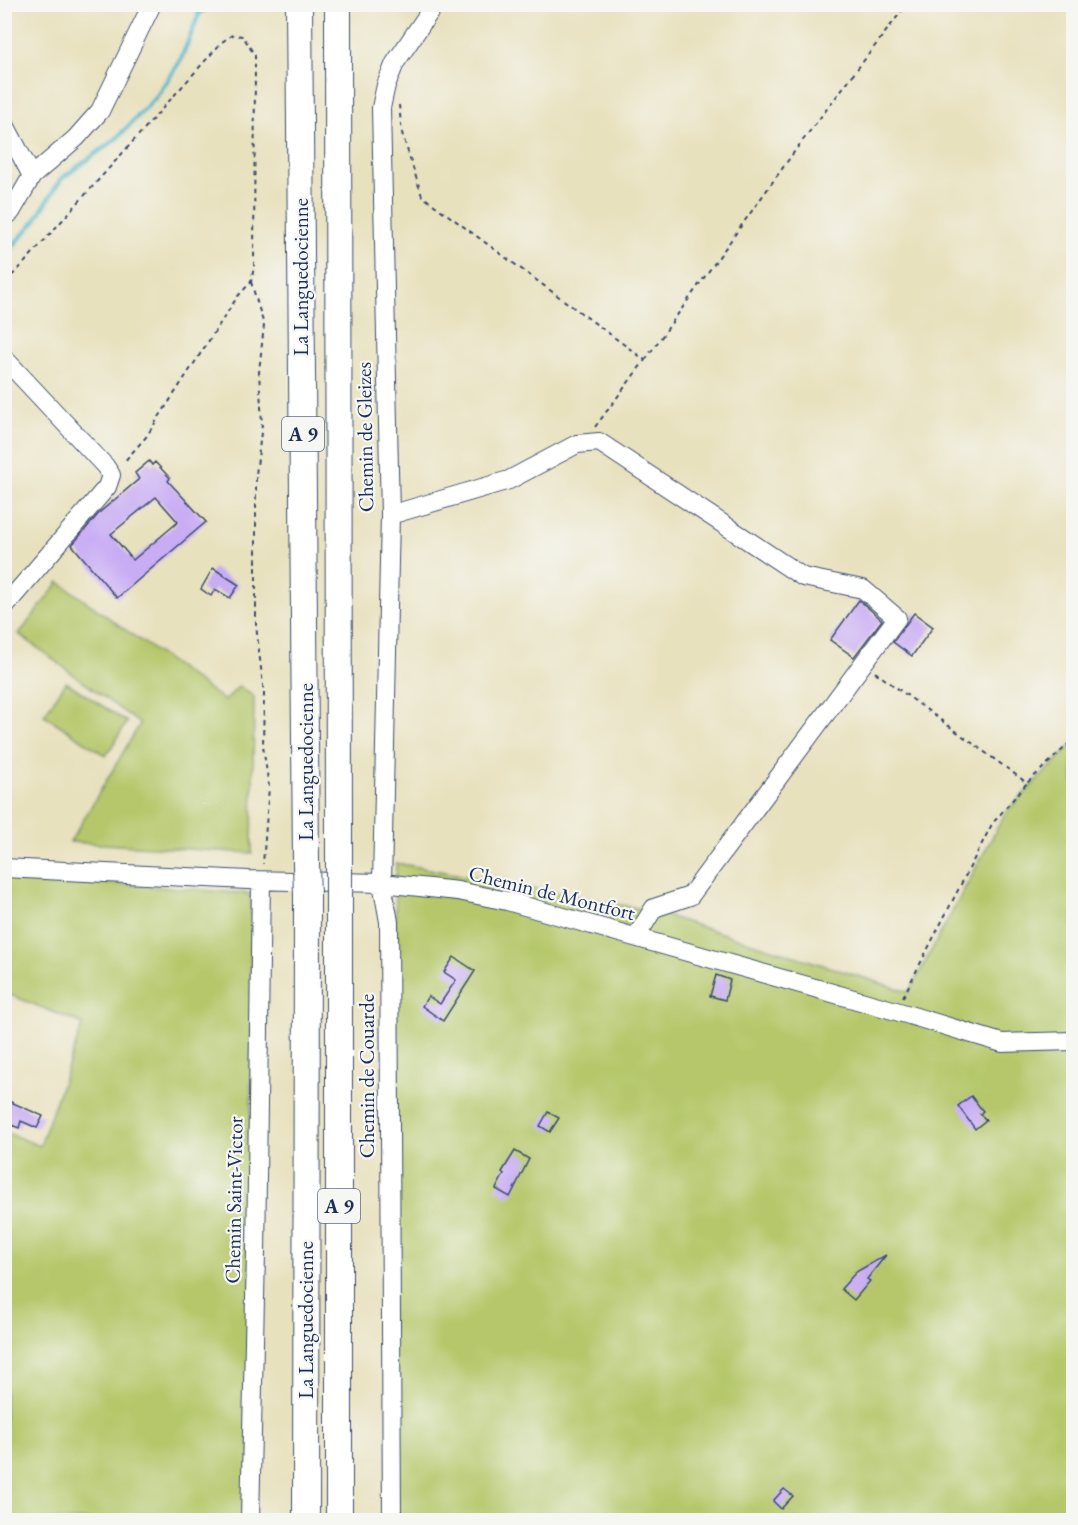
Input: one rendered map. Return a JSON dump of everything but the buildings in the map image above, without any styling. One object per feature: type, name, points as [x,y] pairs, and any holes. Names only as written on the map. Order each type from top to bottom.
[{"type":"highway","name":"La Languedocienne","points":[[299,4],[307,896],[306,1521]]},
{"type":"highway","name":"La Languedocienne","points":[[338,4],[339,1521]]},
{"type":"street","points":[[4,218],[11,212],[32,176],[76,138],[100,111],[152,4]]},
{"type":"street","name":"Chemin de Gleizes","points":[[382,883],[390,515],[381,108],[386,85],[395,63],[435,4]]},
{"type":"street","points":[[4,123],[32,176]]},
{"type":"street","points":[[4,358],[111,475],[107,487],[4,607]]},
{"type":"street","points":[[390,515],[509,480],[577,444],[599,442],[803,577],[863,589],[897,618],[690,897],[654,908],[636,938]]},
{"type":"street","name":"Chemin de Montfort","points":[[4,868],[261,880],[382,883],[458,891],[507,901],[1002,1043],[1074,1041]]},
{"type":"street","name":"Chemin Saint-Victor","points":[[250,1521],[261,880]]},
{"type":"street","name":"Chemin de Couarde","points":[[382,883],[389,922],[392,1521]]},
{"type":"path","points":[[599,442],[593,430],[797,148],[907,4]]},
{"type":"path","points":[[4,281],[16,272],[222,42],[232,35],[243,36],[255,56],[254,267],[252,282],[264,325],[259,372],[262,424],[256,475],[256,625],[264,694],[263,746],[269,787],[261,880]]},
{"type":"path","points":[[398,98],[402,134],[422,196],[645,360]]},
{"type":"path","points":[[111,475],[146,437],[238,296],[252,282]]},
{"type":"path","points":[[863,663],[1027,783]]},
{"type":"path","points":[[896,1011],[992,824],[1027,783],[1074,739]]},
{"type":"green space","points":[[59,582],[225,701],[239,686],[254,697],[252,853],[70,842],[140,724],[19,634]]},
{"type":"green space","points":[[66,682],[127,722],[106,756],[44,715]]},
{"type":"green space","points":[[1073,744],[1073,1520],[390,1520],[396,863],[648,910],[909,992],[1006,812]]},
{"type":"green space","points":[[4,875],[251,894],[251,1520],[5,1520],[5,1132],[40,1146],[83,1024],[5,993]]},
{"type":"waterway","points":[[4,256],[35,221],[61,179],[116,139],[157,96],[181,59],[199,14],[195,4]]},
{"type":"waterway","points":[[199,14],[211,4]]}]
